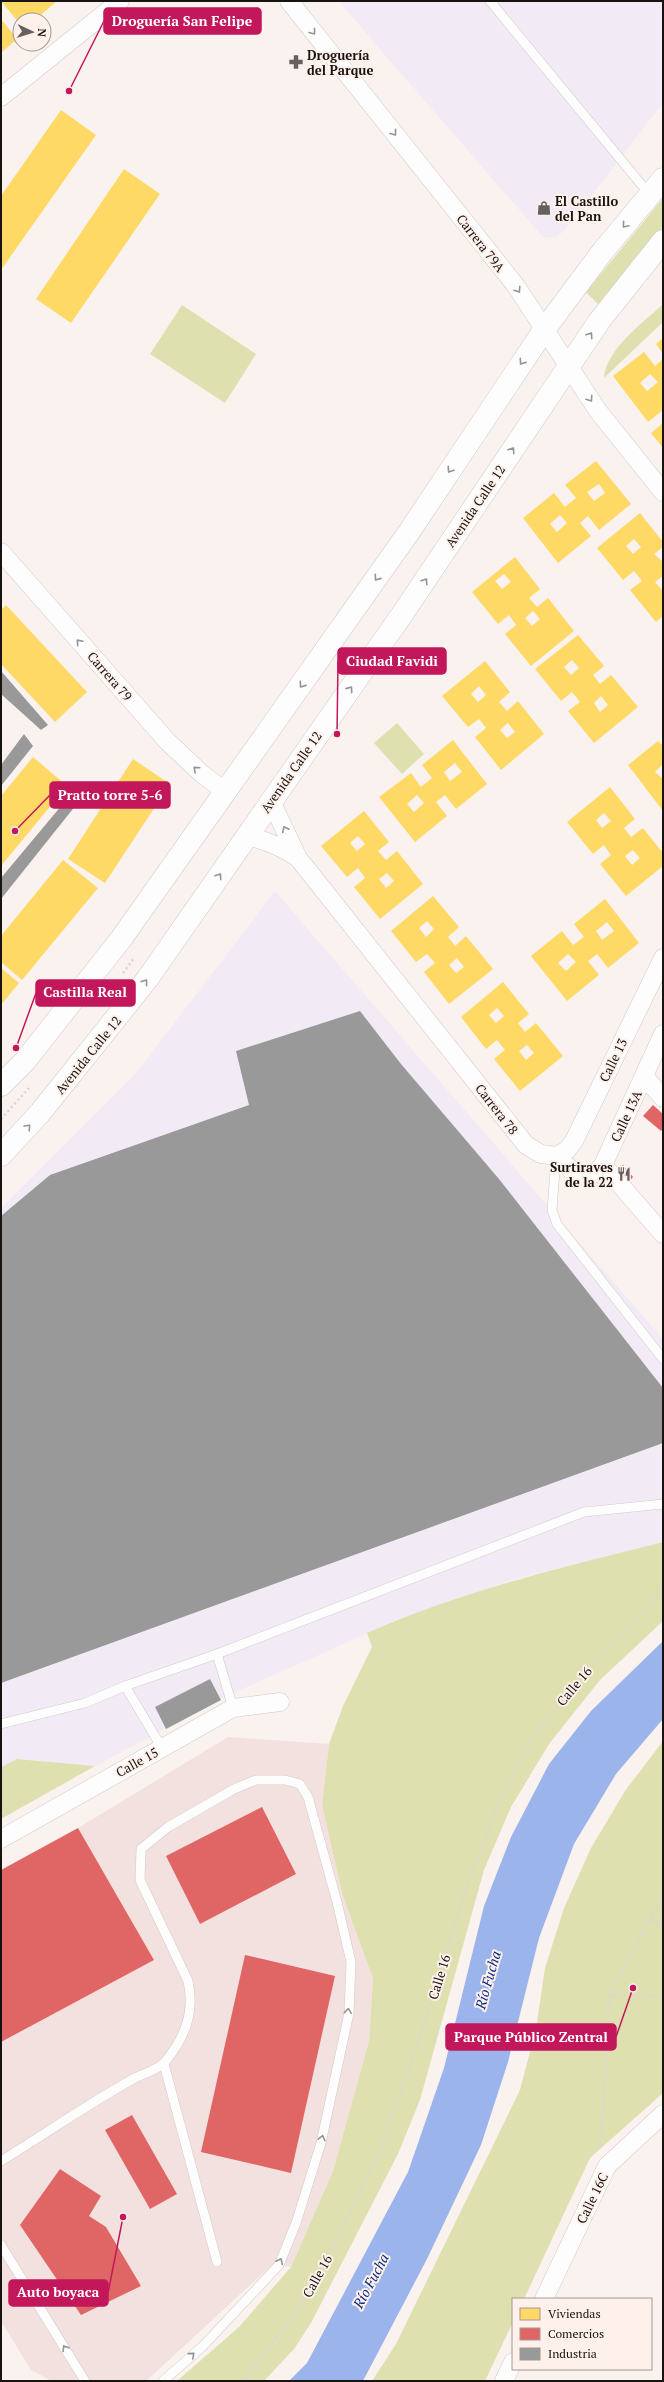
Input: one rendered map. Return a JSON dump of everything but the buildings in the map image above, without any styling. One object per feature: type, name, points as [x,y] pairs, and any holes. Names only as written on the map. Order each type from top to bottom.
[{"type":"main road","points":[[1,1085],[25,1061],[103,964],[409,532],[544,330],[603,251],[656,187]]},
{"type":"main road","name":"Avenida Calle 12","points":[[1,1155],[40,1114],[122,1013],[403,614],[600,320],[663,241]]},
{"type":"street","points":[[1,97],[120,1]]},
{"type":"street","name":"Carrera 79A","points":[[289,1],[516,286],[598,411],[663,492]]},
{"type":"street","name":"Carrera 79","points":[[1,552],[167,741],[202,774],[226,792]]},
{"type":"street","name":"Carrera 78","points":[[271,800],[298,858],[526,1145],[541,1154],[556,1156]]},
{"type":"street","name":"Carrera 78","points":[[246,836],[265,840],[282,846],[298,858]]},
{"type":"street","name":"Calle 13","points":[[556,1156],[567,1150],[574,1141],[663,958]]},
{"type":"street","name":"Calle 13A","points":[[604,1165],[663,1034]]},
{"type":"street","points":[[644,1076],[663,1098]]},
{"type":"street","points":[[556,1156],[570,1171],[585,1177],[596,1174],[604,1165],[663,1234]]},
{"type":"street","name":"Calle 15","points":[[1,1839],[233,1708],[280,1702]]},
{"type":"street","name":"Calle 16C","points":[[544,2298],[607,2166],[663,2114]]},
{"type":"street","points":[[504,2381],[512,2364]]},
{"type":"lane","points":[[490,1],[656,187]]},
{"type":"lane","points":[[556,1156],[552,1210],[557,1224],[663,1359]]},
{"type":"lane","points":[[1,1724],[86,1703],[125,1686],[217,1654],[584,1512],[663,1504]]},
{"type":"lane","points":[[217,1654],[233,1708]]},
{"type":"lane","points":[[125,1686],[162,1748]]},
{"type":"lane","points":[[1,2161],[133,2079],[164,2064],[181,2037],[190,2016],[192,1997],[188,1981],[140,1880],[141,1849],[168,1827],[234,1789],[256,1780],[285,1780],[300,1784],[308,1797],[351,1962],[348,2013],[321,2143],[296,2223],[279,2265],[203,2346],[162,2381]]},
{"type":"lane","points":[[164,2064],[217,2262]]},
{"type":"lane","points":[[1,2245],[85,2381]]},
{"type":"path","name":"Calle 16","points":[[240,2381],[245,2378],[295,2315],[337,2239],[380,2151],[430,2006],[464,1895],[497,1808],[532,1738],[581,1676],[663,1589]]},
{"type":"path","points":[[601,2151],[609,1995],[663,1896]]},
{"type":"path","points":[[650,1920],[663,1921]]},
{"type":"path","points":[[609,1995],[663,1997]]},
{"type":"shaded area","points":[[338,1],[663,1],[663,103],[565,230],[556,237],[543,237]]},
{"type":"shaded area","points":[[275,891],[663,1339],[663,1542],[516,1579],[402,1618],[229,1695],[95,1766],[17,1759],[1,1767],[1,1208],[137,1072]]},
{"type":"shaded area","points":[[228,1737],[329,1744],[322,1805],[342,1893],[373,1979],[369,2041],[333,2171],[291,2267],[273,2264],[146,2381],[52,2381],[31,2370],[1,2321],[1,2042],[154,1960],[78,1828]]},
{"type":"green space","points":[[663,198],[663,229],[601,307],[586,292]]},
{"type":"green space","points":[[663,304],[663,322],[604,378],[606,367],[618,347],[636,328]]},
{"type":"green space","points":[[182,305],[256,354],[225,403],[150,354]]},
{"type":"green space","points":[[397,723],[424,754],[402,774],[374,743]]},
{"type":"green space","points":[[663,1542],[663,1621],[600,1680],[549,1744],[511,1807],[484,1870],[420,2100],[398,2154],[311,2323],[294,2349],[264,2381],[177,2381],[239,2327],[291,2267],[333,2171],[369,2041],[373,1979],[342,1893],[322,1805],[329,1744],[343,1706],[372,1647],[367,1633],[403,1618],[476,1592]]},
{"type":"green space","points":[[663,1741],[663,2093],[590,2158],[524,2298],[512,2298],[512,2324],[485,2381],[372,2381],[396,2344],[520,2090],[536,2029],[545,1968],[564,1908],[591,1848],[625,1791]]},
{"type":"green space","points":[[17,1759],[95,1766],[1,1819],[1,1767]]},
{"type":"water","name":"Río Fucha","points":[[663,1641],[663,1719],[616,1774],[574,1844],[539,1938],[508,2062],[481,2145],[427,2259],[363,2381],[289,2381],[307,2363],[408,2172],[444,2068],[484,1906],[511,1837],[549,1764],[591,1711]]},
{"type":"place","name":"Droguería del Parque","points":[[296,62]]},
{"type":"place","name":"Droguería San Felipe","points":[[69,91]]},
{"type":"place","name":"El Castillo del Pan","points":[[544,208]]},
{"type":"place","name":"Ciudad Favidi","points":[[337,734]]},
{"type":"place","name":"Pratto torre 5-6","points":[[15,831]]},
{"type":"place","name":"Castilla Real","points":[[16,1048]]},
{"type":"place","name":"Surtiraves de la 22","points":[[624,1174]]},
{"type":"place","name":"Parque Público Zentral","points":[[633,1988]]},
{"type":"place","name":"Auto boyaca","points":[[123,2217]]}]
